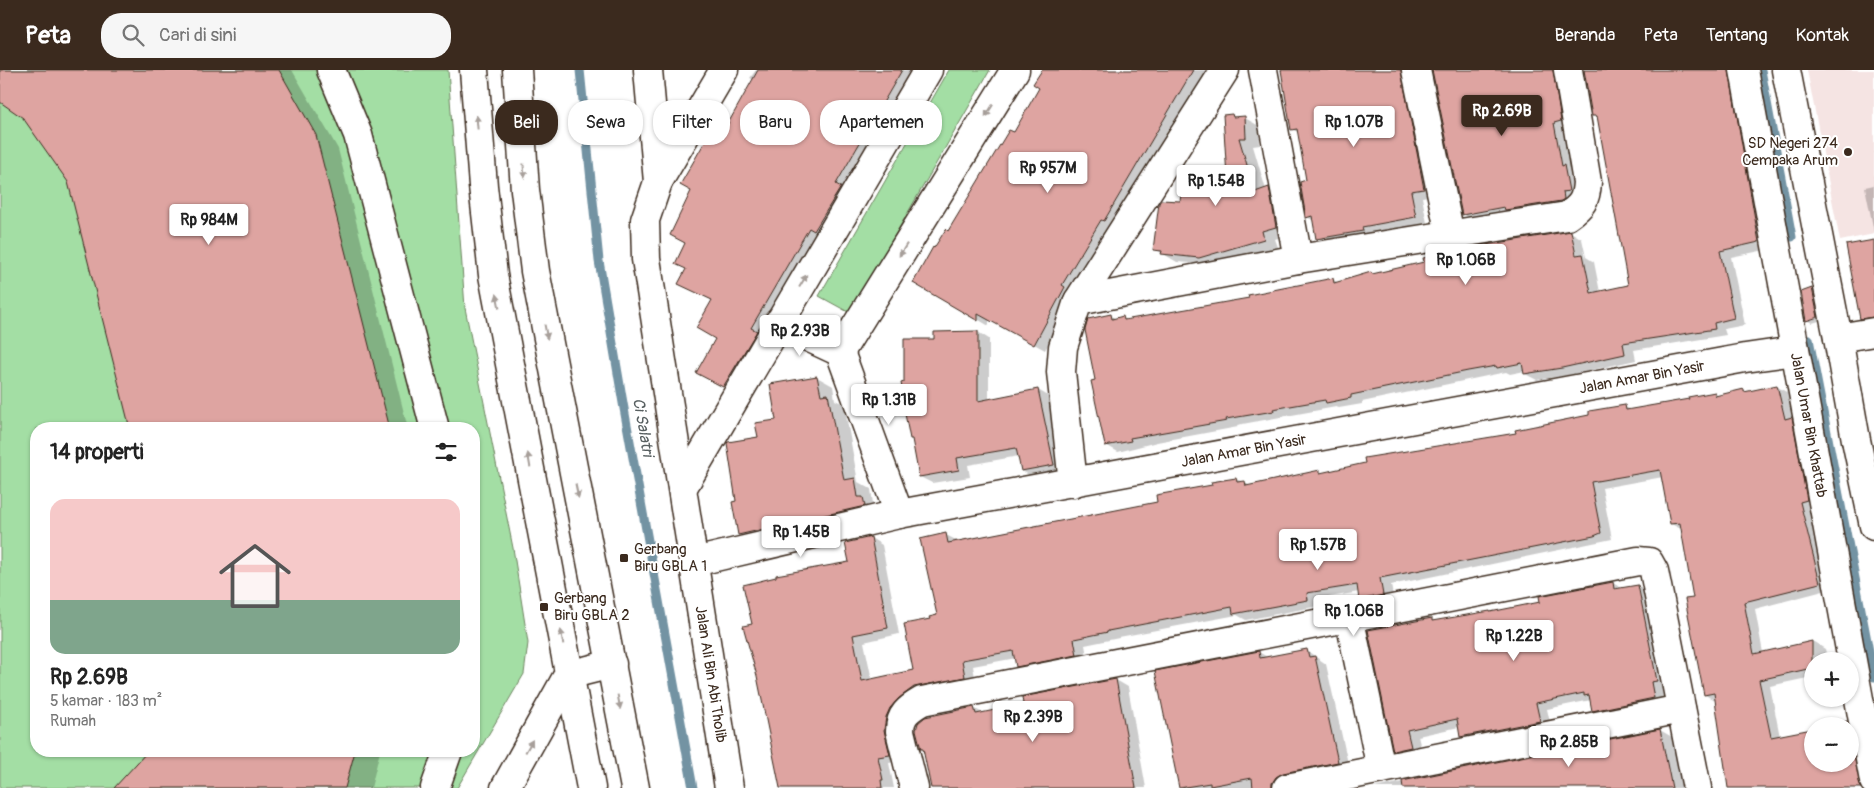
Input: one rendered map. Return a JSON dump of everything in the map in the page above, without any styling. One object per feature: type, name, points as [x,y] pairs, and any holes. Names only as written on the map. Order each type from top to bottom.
[{"type":"street","points":[[331,70],[358,135],[433,422]]},
{"type":"street","points":[[474,70],[483,186],[493,275],[591,788]]},
{"type":"street","points":[[517,70],[525,190],[535,271],[635,788]]},
{"type":"street","points":[[648,70],[658,182]]},
{"type":"street","points":[[658,182],[724,70]]},
{"type":"street","points":[[683,487],[928,70]]},
{"type":"street","points":[[840,352],[1015,70]]},
{"type":"street","points":[[1073,483],[1061,372],[1063,347],[1078,301],[1225,70]]},
{"type":"street","points":[[1263,70],[1298,259]]},
{"type":"street","points":[[1416,70],[1450,235]]},
{"type":"street","points":[[1078,301],[1298,259],[1567,216],[1580,208],[1587,194],[1587,182],[1568,70]]},
{"type":"street","name":"Jalan Umar Bin Khattab","points":[[1744,70],[1874,781]]},
{"type":"street","points":[[1786,70],[1836,331],[1865,438],[1874,526]]},
{"type":"street","name":"Jalan Ali Bin Abi Tholib","points":[[658,182],[646,220],[646,259],[730,788]]},
{"type":"street","points":[[778,323],[840,352],[899,514]]},
{"type":"street","name":"Jalan Amar Bin Yasir","points":[[694,562],[899,514],[1735,360],[1794,341],[1836,331],[1874,332]]},
{"type":"street","points":[[914,788],[900,724],[903,715],[909,708],[922,702],[1349,616],[1644,561],[1649,562],[1654,570],[1697,788]]},
{"type":"street","points":[[1349,616],[1381,769]]},
{"type":"street","points":[[505,788],[568,675],[612,664]]},
{"type":"street","points":[[1287,788],[1681,709]]},
{"type":"street","points":[[435,788],[446,757]]},
{"type":"shaded area","name":"SD Negeri 274 Cempaka Arum","points":[[1807,70],[1874,70],[1874,234],[1840,241]]},
{"type":"green space","points":[[0,70],[448,70],[465,308],[513,548],[528,643],[524,674],[480,749],[480,422],[30,422],[30,757],[475,757],[457,788],[0,788]]},
{"type":"green space","points":[[949,70],[990,70],[850,313],[819,296],[906,145],[942,145],[942,100],[932,100]]},
{"type":"building","points":[[0,70],[279,70],[316,135],[388,422],[128,422],[68,182],[23,118],[0,102]]},
{"type":"building","points":[[758,70],[902,70],[885,100],[820,100],[820,145],[859,145],[836,184],[841,187],[814,231],[809,228],[751,328],[757,331],[723,387],[696,373],[715,339],[696,328],[712,300],[678,284],[686,269],[675,264],[685,243],[670,235],[691,191],[680,185],[703,145],[730,145],[730,120],[740,102],[740,145],[810,145],[810,100],[741,100]]},
{"type":"building","points":[[1042,70],[1193,70],[1104,221],[1101,220],[1062,285],[1065,287],[1034,345],[978,314],[978,321],[913,283],[933,247],[946,229],[948,231],[1009,130],[1014,132],[1039,88],[1033,84]]},
{"type":"building","points":[[1281,70],[1401,70],[1424,189],[1411,191],[1416,217],[1362,227],[1363,231],[1316,239],[1312,216],[1306,218],[1300,182],[1306,180],[1297,129],[1291,130]]},
{"type":"building","points":[[1432,70],[1553,70],[1561,121],[1554,123],[1569,191],[1563,192],[1564,199],[1505,210],[1504,207],[1462,215]]},
{"type":"building","points":[[1584,70],[1729,70],[1759,242],[1720,251],[1734,318],[1714,323],[1715,329],[1623,343],[1625,354],[1562,368],[1524,374],[1522,363],[1497,368],[1496,366],[1351,395],[1351,398],[1326,403],[1325,400],[1273,409],[1274,411],[1226,419],[1227,421],[1130,438],[1131,441],[1105,446],[1091,381],[1095,380],[1085,330],[1088,319],[1111,314],[1112,319],[1123,316],[1124,320],[1249,298],[1248,295],[1333,278],[1334,283],[1371,272],[1372,274],[1424,262],[1423,258],[1455,252],[1455,250],[1571,231],[1576,255],[1583,254],[1591,293],[1628,285],[1597,116],[1592,116]]},
{"type":"building","points":[[1232,114],[1233,117],[1245,116],[1246,138],[1239,138],[1255,192],[1269,187],[1276,227],[1262,231],[1264,239],[1199,258],[1161,254],[1162,251],[1153,250],[1159,203],[1161,200],[1180,201],[1185,171],[1227,177],[1223,115]]},
{"type":"building","points":[[1874,240],[1874,317],[1860,319],[1846,245]]},
{"type":"building","points":[[1812,288],[1818,317],[1806,321],[1801,292]]},
{"type":"building","points":[[978,331],[978,401],[1038,389],[1054,465],[1021,471],[1016,448],[957,458],[959,470],[919,477],[905,414],[907,413],[901,383],[904,382],[904,339],[934,339],[934,332]]},
{"type":"building","points":[[817,376],[821,395],[828,394],[844,480],[855,478],[858,497],[863,497],[865,506],[738,535],[732,502],[736,501],[727,443],[758,437],[755,423],[776,420],[770,384]]},
{"type":"building","points":[[1777,385],[1785,419],[1792,417],[1807,500],[1800,502],[1820,583],[1744,602],[1754,654],[1812,641],[1812,652],[1804,652],[1804,670],[1759,680],[1771,737],[1804,731],[1804,772],[1858,772],[1861,788],[1728,788],[1714,693],[1704,695],[1685,599],[1693,598],[1680,523],[1670,524],[1660,470],[1591,482],[1601,533],[1594,536],[1380,578],[1383,595],[1359,600],[1357,585],[1307,593],[1308,600],[1233,614],[1232,607],[1108,631],[1074,639],[1077,655],[1016,667],[1013,651],[962,660],[965,677],[914,687],[899,698],[890,708],[884,730],[890,755],[878,757],[883,780],[881,780],[882,788],[780,788],[757,676],[743,626],[752,624],[743,585],[776,577],[776,575],[849,562],[845,543],[871,537],[888,628],[853,635],[862,681],[913,670],[904,624],[930,619],[929,617],[937,615],[920,539],[946,533],[948,543],[1157,502],[1156,495],[1212,485],[1211,482],[1236,478],[1237,482],[1245,481],[1246,486],[1320,470],[1320,473],[1365,463],[1364,458],[1516,433],[1515,430],[1589,415],[1589,411],[1625,405],[1626,410],[1689,399],[1688,397],[1715,392],[1715,396],[1744,389],[1744,392]]},
{"type":"building","points":[[1613,582],[1614,589],[1638,585],[1657,681],[1651,682],[1654,698],[1592,711],[1589,695],[1584,696],[1584,693],[1536,703],[1540,721],[1460,737],[1457,719],[1407,730],[1411,747],[1393,751],[1368,630],[1432,618],[1432,621],[1490,612],[1540,602],[1539,596]]},
{"type":"building","points":[[1307,649],[1309,657],[1315,656],[1338,762],[1283,773],[1276,777],[1272,783],[1272,788],[1253,788],[1252,778],[1210,786],[1210,783],[1179,788],[1155,671],[1259,651],[1260,658]]},
{"type":"building","points":[[1116,679],[1136,788],[931,788],[923,749],[921,749],[916,730],[918,723],[925,717],[974,707],[976,714],[1023,704],[1022,697]]},
{"type":"building","points":[[1660,729],[1672,788],[1403,788],[1402,781]]},
{"type":"building","points":[[142,757],[353,757],[345,788],[114,788]]},
{"type":"waterway","name":"Ci Salatri","points":[[580,70],[599,261],[693,788]]},
{"type":"waterway","points":[[1761,70],[1792,237]]},
{"type":"waterway","points":[[1809,339],[1874,677]]},
{"type":"place","name":"SD Negeri 274 Cempaka Arum","points":[[1848,152]]},
{"type":"place","name":"Gerbang Biru GBLA 1","points":[[624,558]]},
{"type":"place","name":"Gerbang Biru GBLA 2","points":[[544,607]]}]
